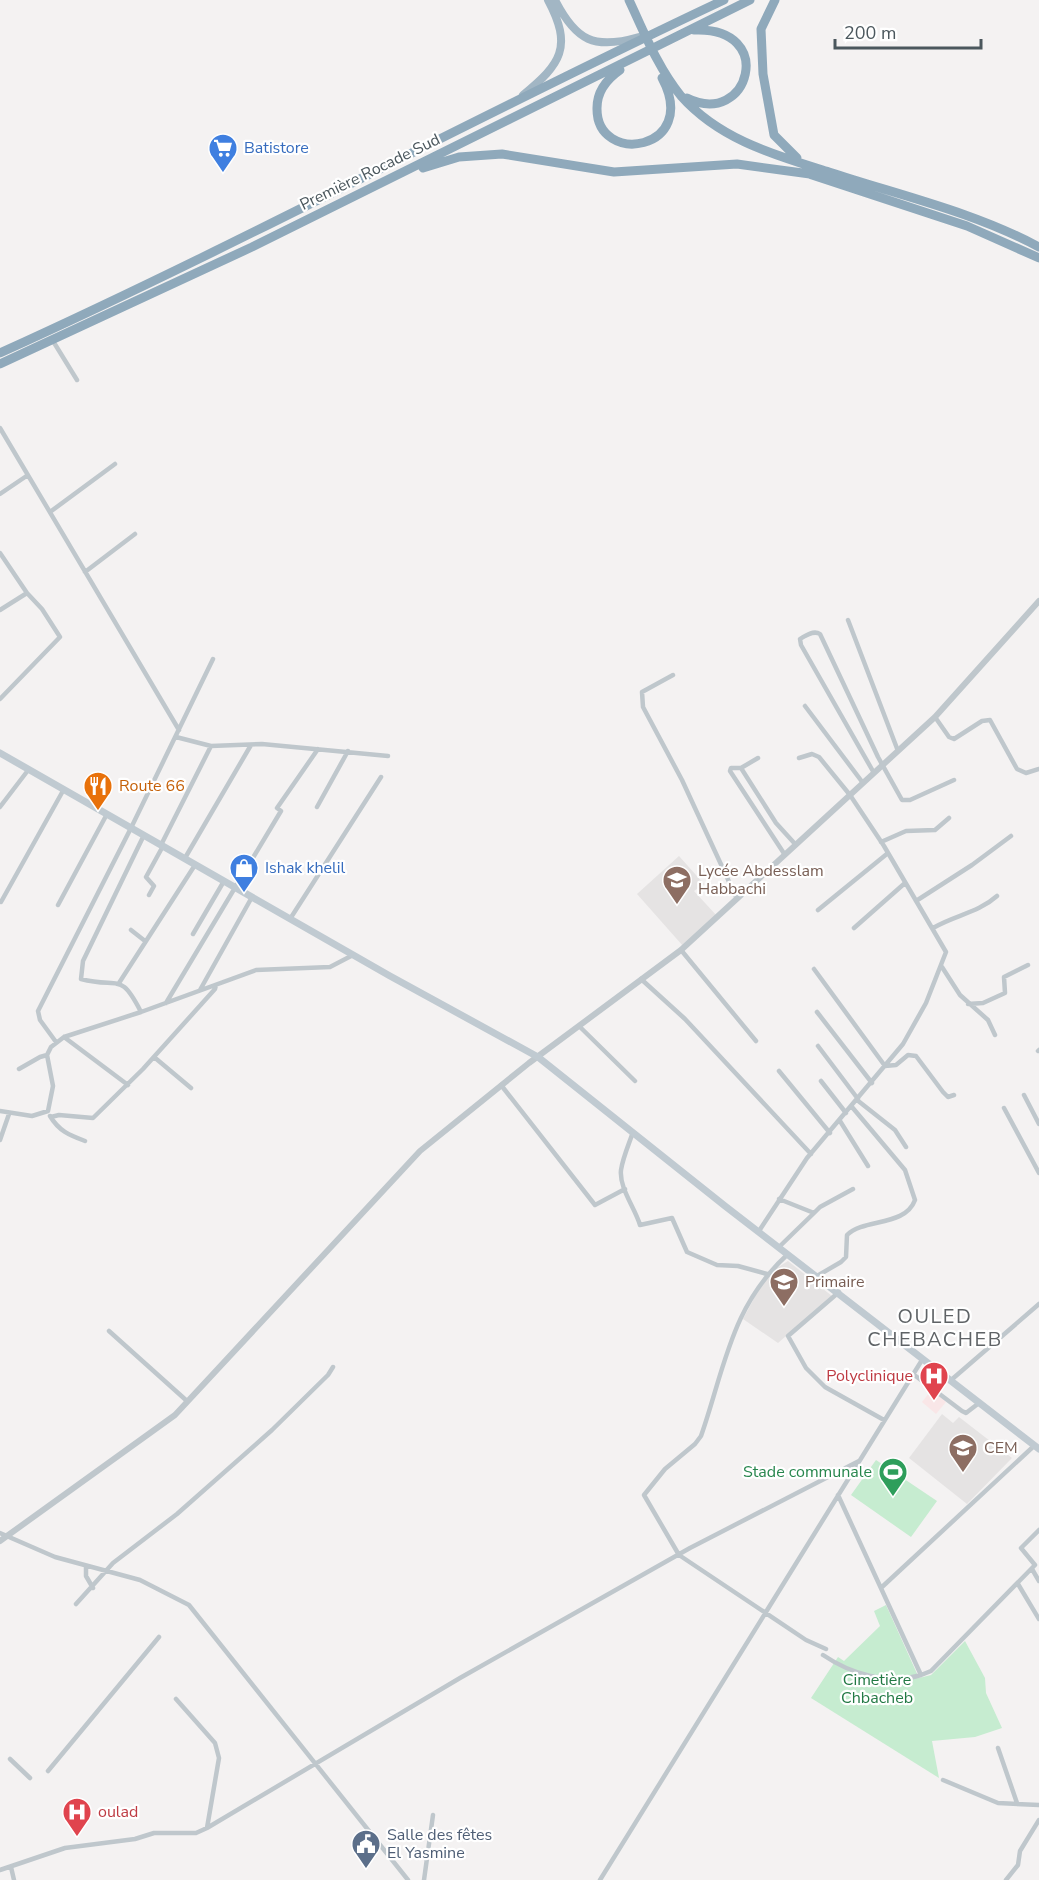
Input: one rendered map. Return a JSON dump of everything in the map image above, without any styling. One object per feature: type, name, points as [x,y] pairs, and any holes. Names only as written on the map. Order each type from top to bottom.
[{"type":"highway","points":[[517,100],[549,72],[561,50],[561,26],[548,0]]},
{"type":"highway","points":[[555,0],[570,27],[590,40],[611,44],[660,30]]},
{"type":"highway","points":[[627,0],[661,70],[671,102],[671,115],[659,136],[639,145],[618,142],[611,137],[598,119],[598,96],[609,78],[634,58]]},
{"type":"highway","name":"Première Rocade Sud","points":[[0,353],[138,289],[517,100],[724,0]]},
{"type":"highway","name":"Première Rocade Sud","points":[[0,364],[53,341],[392,177],[750,0]]},
{"type":"highway","points":[[775,0],[764,20],[760,45],[771,126],[779,143],[810,170]]},
{"type":"highway","points":[[680,94],[699,103],[720,103],[741,88],[746,74],[745,54],[731,36],[707,29],[688,30]]},
{"type":"highway","points":[[661,70],[680,94],[704,118],[736,138],[810,170],[967,226],[1039,258]]},
{"type":"highway","points":[[666,86],[684,106],[720,135],[749,151],[975,220],[1039,247]]},
{"type":"highway","points":[[392,177],[446,160],[488,154],[520,156],[614,172],[737,164],[810,170]]},
{"type":"main road","points":[[0,753],[538,1057],[839,1292],[922,1360],[1037,1447]]},
{"type":"street","points":[[53,341],[77,381]]},
{"type":"street","points":[[0,428],[179,730]]},
{"type":"street","points":[[50,512],[115,464]]},
{"type":"street","points":[[0,494],[28,475]]},
{"type":"street","points":[[85,572],[135,534]]},
{"type":"street","points":[[0,553],[60,637],[0,699]]},
{"type":"street","points":[[0,610],[27,593]]},
{"type":"street","points":[[2,1537],[160,1427],[188,1401],[416,1154],[501,1085],[681,950],[935,717],[1039,601]]},
{"type":"street","points":[[848,620],[898,751]]},
{"type":"street","points":[[874,773],[801,645],[800,639],[805,635],[816,632],[820,634],[902,800],[910,800],[954,780]]},
{"type":"street","points":[[56,1042],[40,1020],[38,1011],[131,828],[213,658]]},
{"type":"street","points":[[673,675],[642,692],[643,707],[682,780],[736,899]]},
{"type":"street","points":[[805,706],[863,783]]},
{"type":"street","points":[[935,717],[949,737],[954,739],[982,721],[990,720],[1017,769],[1026,773],[1039,769]]},
{"type":"street","points":[[176,736],[211,746],[251,745],[388,756]]},
{"type":"street","points":[[185,858],[251,745]]},
{"type":"street","points":[[148,895],[154,886],[146,877],[211,746]]},
{"type":"street","points":[[166,1003],[281,811],[278,808],[318,749]]},
{"type":"street","points":[[317,807],[348,751]]},
{"type":"street","points":[[759,1231],[811,1154],[872,1083],[918,1020],[942,967],[946,952],[888,853],[850,795],[819,757],[812,754],[800,758]]},
{"type":"street","points":[[758,758],[741,768],[731,768],[730,771],[785,855]]},
{"type":"street","points":[[741,768],[776,823],[796,845]]},
{"type":"street","points":[[0,807],[29,769]]},
{"type":"street","points":[[290,918],[381,777]]},
{"type":"street","points":[[1,902],[63,789]]},
{"type":"street","points":[[58,905],[107,814]]},
{"type":"street","points":[[881,842],[906,831],[935,830],[949,818]]},
{"type":"street","points":[[141,1012],[129,989],[118,983],[81,979],[83,962],[144,835]]},
{"type":"street","points":[[916,901],[972,865],[1011,836]]},
{"type":"street","points":[[818,910],[888,853]]},
{"type":"street","points":[[118,983],[196,865]]},
{"type":"street","points":[[193,933],[224,881]]},
{"type":"street","points":[[854,928],[905,883]]},
{"type":"street","points":[[200,990],[252,897]]},
{"type":"street","points":[[933,928],[948,919],[978,910],[997,897]]},
{"type":"street","points":[[131,930],[145,941]]},
{"type":"street","points":[[681,950],[756,1041]]},
{"type":"street","points":[[19,1069],[40,1056],[46,1055],[56,1042],[64,1037],[200,990],[266,968],[330,967],[355,954]]},
{"type":"street","points":[[968,1004],[983,1003],[1005,993],[1004,977],[1028,965]]},
{"type":"street","points":[[942,967],[968,1004],[988,1020],[996,1035]]},
{"type":"street","points":[[814,969],[885,1066]]},
{"type":"street","points":[[641,979],[685,1019],[811,1154]]},
{"type":"street","points":[[51,1117],[59,1115],[93,1118],[154,1057],[215,989],[216,985]]},
{"type":"street","points":[[817,1012],[872,1083]]},
{"type":"street","points":[[579,1026],[634,1080]]},
{"type":"street","points":[[64,1037],[128,1084]]},
{"type":"street","points":[[818,1046],[858,1100],[895,1130],[906,1147]]},
{"type":"street","points":[[46,1055],[53,1086],[48,1111],[56,1125],[65,1133],[85,1140]]},
{"type":"street","points":[[885,1066],[896,1065],[908,1055],[916,1056],[943,1092],[948,1097],[954,1095]]},
{"type":"street","points":[[154,1057],[191,1088]]},
{"type":"street","points":[[779,1071],[830,1133]]},
{"type":"street","points":[[821,1081],[846,1113]]},
{"type":"street","points":[[501,1085],[595,1205],[625,1189]]},
{"type":"street","points":[[1024,1095],[1039,1124]]},
{"type":"street","points":[[817,1275],[842,1262],[846,1257],[847,1235],[853,1230],[877,1225],[901,1214],[913,1206],[915,1200],[905,1170],[852,1107]]},
{"type":"street","points":[[1004,1108],[1039,1173]]},
{"type":"street","points":[[0,1111],[36,1116],[48,1111]]},
{"type":"street","points":[[0,1140],[9,1114]]},
{"type":"street","points":[[840,1121],[868,1166]]},
{"type":"street","points":[[633,1132],[621,1171],[625,1189],[636,1210],[640,1225],[672,1218],[687,1252],[717,1265],[738,1266],[766,1274]]},
{"type":"street","points":[[779,1247],[820,1207],[853,1189]]},
{"type":"street","points":[[779,1199],[814,1214]]},
{"type":"street","points":[[788,1254],[766,1274],[736,1326],[701,1436],[652,1482],[644,1495],[679,1555],[768,1612],[806,1640],[826,1648]]},
{"type":"street","points":[[839,1292],[788,1336],[806,1368],[825,1388],[884,1420]]},
{"type":"street","points":[[950,1381],[1039,1304]]},
{"type":"street","points":[[109,1331],[188,1401]]},
{"type":"street","points":[[600,1880],[922,1360]]},
{"type":"street","points":[[76,1604],[93,1588],[113,1563],[177,1514],[272,1431],[328,1376],[333,1367]]},
{"type":"street","points":[[913,1374],[966,1413],[979,1403]]},
{"type":"street","points":[[882,1587],[1037,1447]]},
{"type":"street","points":[[0,1870],[65,1848],[135,1839],[154,1833],[196,1833],[207,1828],[679,1555],[859,1461]]},
{"type":"street","points":[[838,1495],[921,1675]]},
{"type":"street","points":[[823,1655],[832,1662],[873,1677],[902,1681],[930,1671],[1032,1569],[1035,1565],[1021,1548],[1039,1530]]},
{"type":"street","points":[[2,1537],[86,1567],[140,1580],[189,1605],[270,1710],[316,1763],[408,1880]]},
{"type":"street","points":[[86,1567],[86,1576],[93,1588]]},
{"type":"street","points":[[1032,1569],[1039,1581]]},
{"type":"street","points":[[1018,1584],[1039,1619]]},
{"type":"street","points":[[48,1770],[159,1637]]},
{"type":"street","points":[[176,1699],[215,1743],[219,1758],[207,1828]]},
{"type":"street","points":[[998,1748],[1017,1803]]},
{"type":"street","points":[[10,1759],[30,1778]]},
{"type":"street","points":[[943,1780],[998,1803],[1039,1805]]},
{"type":"street","points":[[424,1880],[433,1815]]},
{"type":"street","points":[[1006,1880],[1018,1865],[1020,1851],[1039,1820]]},
{"type":"street","points":[[11,1867],[14,1880]]},
{"type":"shaded area","name":"Lycée Abdesslam Habbachi","points":[[679,856],[704,884],[694,891],[717,916],[683,946],[637,894]]},
{"type":"shaded area","name":"Primaire","points":[[788,1261],[832,1296],[778,1343],[743,1319],[767,1274]]},
{"type":"shaded area","name":"Polyclinique","points":[[932,1389],[946,1402],[936,1414],[922,1402]]},
{"type":"shaded area","name":"CEM","points":[[942,1414],[953,1423],[959,1417],[1012,1458],[967,1504],[909,1458]]},
{"type":"green space","name":"Stade communale","points":[[876,1460],[937,1501],[911,1537],[851,1495]]},
{"type":"green space","name":"Cimetière Chbacheb","points":[[886,1605],[919,1678],[931,1675],[965,1641],[985,1678],[986,1693],[1002,1728],[975,1737],[932,1741],[939,1778],[811,1698],[838,1657],[844,1661],[880,1626],[874,1611]]},
{"type":"place","name":"Batistore","points":[[223,174]]},
{"type":"place","name":"Route 66","points":[[98,812]]},
{"type":"place","name":"Ishak khelil","points":[[244,894]]},
{"type":"place","name":"Lycée Abdesslam Habbachi","points":[[677,906]]},
{"type":"place","name":"Primaire","points":[[784,1308]]},
{"type":"place","name":"Polyclinique","points":[[934,1402]]},
{"type":"place","name":"CEM","points":[[963,1474]]},
{"type":"place","name":"Stade communale","points":[[893,1498]]},
{"type":"place","name":"oulad","points":[[77,1838]]},
{"type":"place","name":"Salle des fêtes El Yasmine","points":[[366,1870]]},
{"type":"district","name":"OULED CHEBACHEB","points":[[935,1328]]}]
